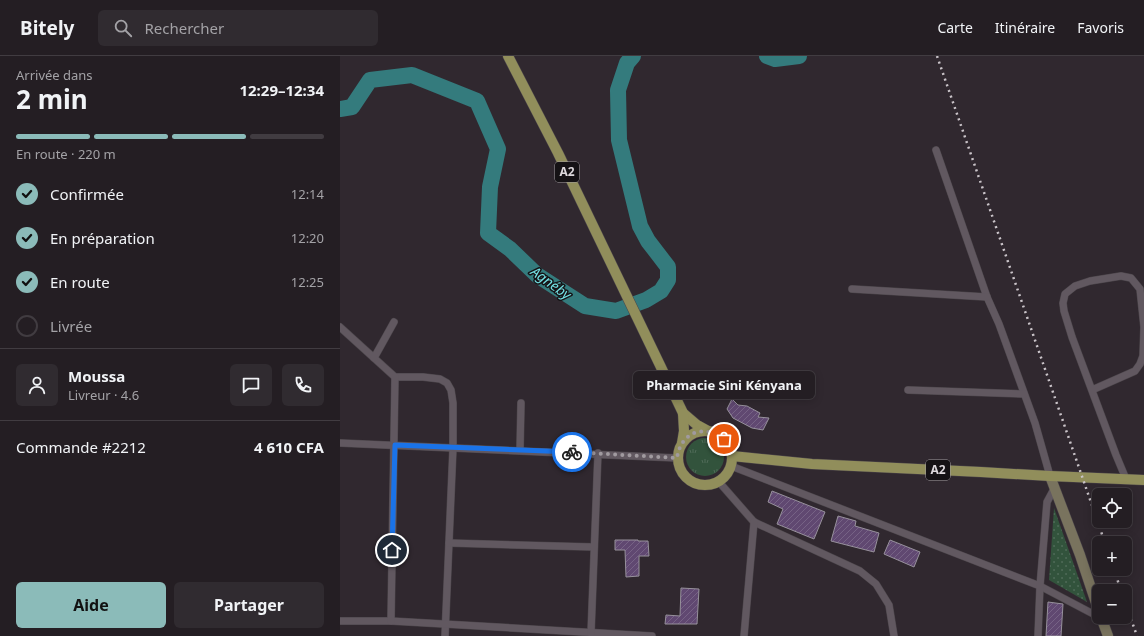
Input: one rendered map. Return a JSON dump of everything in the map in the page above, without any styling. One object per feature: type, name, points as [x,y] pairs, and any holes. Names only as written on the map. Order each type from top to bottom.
[{"type":"main road","name":"A2","points":[[508,56],[558,153],[683,413],[684,431],[682,443]]},
{"type":"main road","name":"A2","points":[[683,413],[708,431]]},
{"type":"main road","points":[[700,431],[708,431],[717,434],[724,439],[730,447],[732,456],[731,466],[724,478],[719,482],[703,486],[688,480],[682,474],[678,466],[677,458],[678,450],[682,443],[693,434],[700,431]]},
{"type":"main road","name":"A2","points":[[732,456],[812,464],[1144,480]]},
{"type":"main road","points":[[1050,476],[1080,555],[1092,592]]},
{"type":"main road","points":[[1103,624],[1108,636]]},
{"type":"street","points":[[936,150],[987,297],[999,324],[1035,423],[1050,476]]},
{"type":"street","points":[[1092,390],[1135,370],[1140,364],[1143,356],[1144,327],[1140,288],[1131,278],[1121,276],[1090,281],[1075,286],[1065,294],[1063,303],[1072,338],[1126,479]]},
{"type":"street","points":[[852,288],[987,297]]},
{"type":"street","points":[[374,358],[394,322]]},
{"type":"street","points":[[340,327],[395,377],[423,377],[440,379],[447,382],[451,390],[453,403],[453,448],[445,636]]},
{"type":"street","points":[[391,621],[395,377]]},
{"type":"street","points":[[908,390],[1024,394]]},
{"type":"street","points":[[520,450],[522,403]]},
{"type":"street","points":[[340,443],[598,453],[677,458]]},
{"type":"street","points":[[591,632],[598,453]]},
{"type":"street","points":[[731,466],[1040,586],[1092,612]]},
{"type":"street","points":[[719,482],[754,522],[860,571],[876,584],[889,605],[894,636]]},
{"type":"street","points":[[1038,636],[1040,586],[1047,502],[1054,489]]},
{"type":"street","points":[[744,636],[754,522]]},
{"type":"street","points":[[449,543],[594,547]]},
{"type":"street","points":[[340,621],[391,621],[652,636]]},
{"type":"green space","points":[[705,438],[715,441],[721,447],[724,457],[721,467],[715,473],[705,476],[695,473],[689,467],[686,457],[689,447],[695,441]]},
{"type":"green space","points":[[1054,508],[1087,602],[1049,580]]},
{"type":"building","points":[[732,399],[738,405],[747,406],[760,413],[758,417],[769,418],[763,430],[752,428],[733,418],[727,409]]},
{"type":"building","points":[[772,491],[825,512],[814,539],[777,524],[783,509],[768,502]]},
{"type":"building","points":[[838,516],[856,521],[855,526],[879,533],[874,552],[831,541]]},
{"type":"building","points":[[615,540],[648,541],[649,556],[639,556],[639,576],[626,577],[625,550],[615,550]]},
{"type":"building","points":[[890,540],[920,552],[914,567],[884,554]]},
{"type":"building","points":[[681,588],[699,589],[697,624],[665,624],[666,615],[680,616]]},
{"type":"building","points":[[1048,602],[1063,604],[1061,636],[1046,636]]},
{"type":"waterway","name":"Agnéby","points":[[340,109],[352,107],[370,80],[412,75],[477,101],[498,149],[490,187],[488,233],[510,249],[537,275],[585,306],[616,311],[646,300],[661,291],[668,280],[668,267],[648,241],[640,226],[619,140],[618,90],[627,63],[633,56]]},
{"type":"waterway","name":"Agnéby","points":[[767,56],[775,59],[799,56]]},
{"type":"railway","points":[[937,56],[1103,536]]},
{"type":"railway","points":[[1116,576],[1119,584]]},
{"type":"railway","points":[[1132,622],[1137,636]]},
{"type":"way so far","points":[[572,452],[677,458],[678,450],[682,443],[693,434],[700,431],[708,431],[717,434],[724,439]]},
{"type":"place","name":"Pharmacie Sini Kényana","points":[[724,439]]},
{"type":"route","points":[[392,550],[395,445],[572,452]]}]
